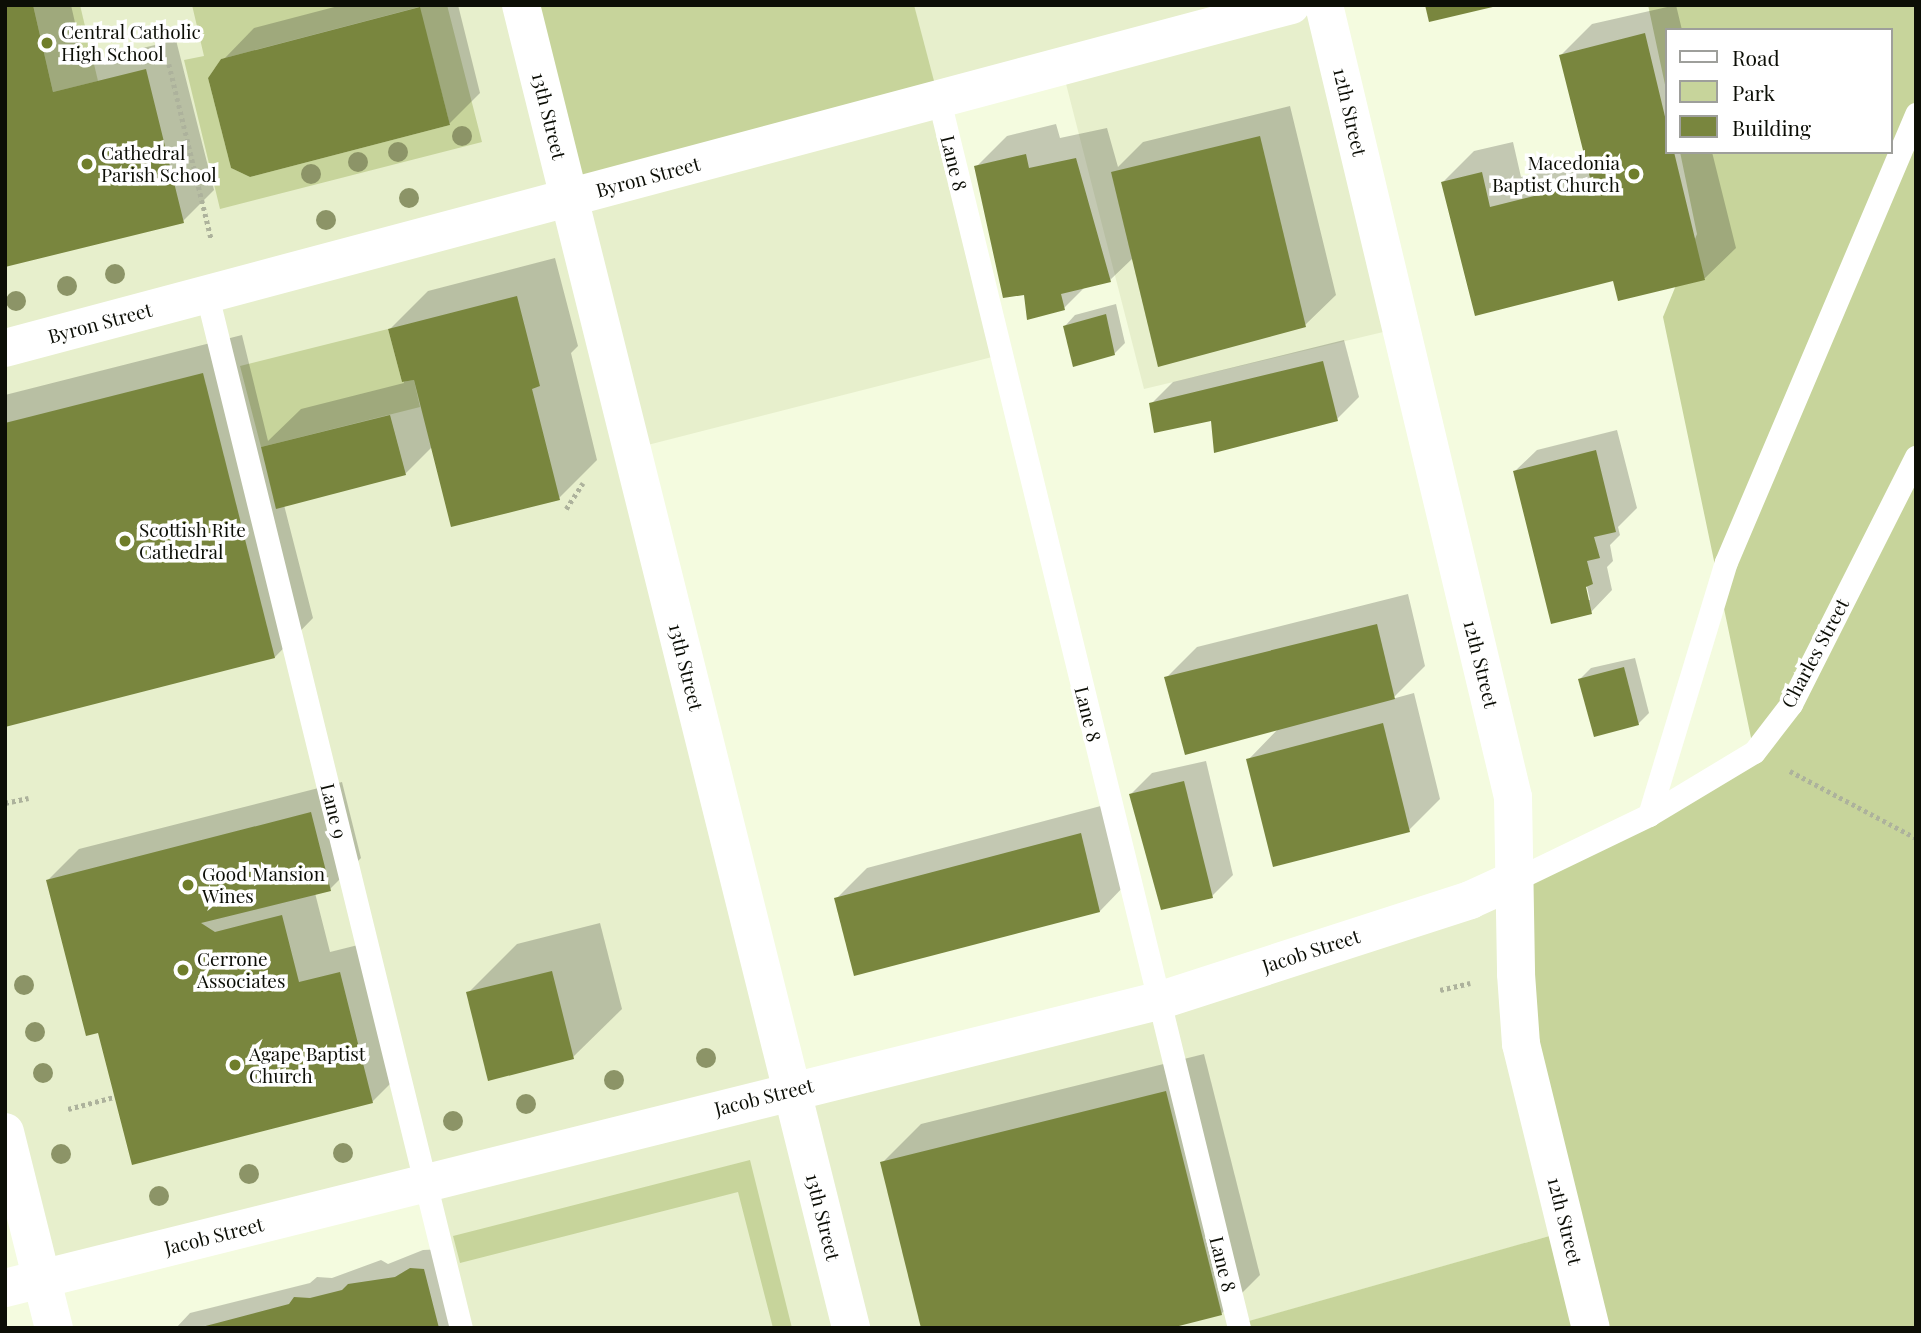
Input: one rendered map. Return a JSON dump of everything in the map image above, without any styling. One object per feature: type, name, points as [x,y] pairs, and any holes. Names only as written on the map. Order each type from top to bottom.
[{"type":"street","name":"13th Street","points":[[521,5],[851,1328]]},
{"type":"street","name":"Byron Street","points":[[5,348],[1291,5]]},
{"type":"street","name":"12th Street","points":[[1324,5],[1513,797],[1521,1044],[1591,1328]]},
{"type":"street","name":"Jacob Street","points":[[5,1288],[1158,1000],[1470,900],[1514,880]]},
{"type":"street","points":[[5,1132],[54,1328]]},
{"type":"lane","name":"Lane 8","points":[[939,100],[1239,1328]]},
{"type":"lane","points":[[1649,815],[1726,562],[1916,114]]},
{"type":"lane","name":"Lane 9","points":[[207,295],[461,1328]]},
{"type":"lane","name":"Charles Street","points":[[1514,880],[1649,815],[1754,752],[1791,704],[1916,457]]},
{"type":"path","points":[[169,64],[211,238]]},
{"type":"path","points":[[566,509],[583,483]]},
{"type":"path","points":[[1754,752],[1916,838]]},
{"type":"path","points":[[5,803],[28,798]]},
{"type":"path","points":[[1440,990],[1477,981]]},
{"type":"path","points":[[68,1109],[114,1097]]},
{"type":"shaded area","points":[[5,5],[1324,5],[1400,328],[1144,389],[1064,76],[939,100],[1000,355],[632,449],[792,1090],[1514,880],[1567,1231],[1239,1324],[1239,1328],[461,1328],[426,1183],[42,1279],[5,1132]]},
{"type":"green space","points":[[33,5],[80,5],[98,81],[53,92]]},
{"type":"green space","points":[[192,5],[447,5],[482,142],[220,209],[184,60],[204,56]],"holes":[[[419,7],[450,125],[250,177],[231,168],[208,78],[221,59]]]},
{"type":"green space","points":[[521,5],[914,5],[939,100],[569,198]]},
{"type":"green space","points":[[1648,5],[1916,5],[1916,1328],[1239,1328],[1238,1324],[1567,1231],[1514,880],[1754,752],[1663,317],[1697,234],[1680,154],[1893,154],[1893,28],[1666,28],[1666,89]]},
{"type":"green space","points":[[388,329],[402,382],[414,380],[420,407],[261,447],[240,366]]},
{"type":"green space","points":[[750,1160],[792,1328],[773,1328],[738,1192],[460,1263],[453,1236]]},
{"type":"building","name":"Cathedral Parish School","points":[[5,5],[33,5],[53,92],[146,69],[184,223],[5,267]]},
{"type":"building","points":[[1425,5],[1497,5],[1497,6],[1429,22]]},
{"type":"building","points":[[420,7],[450,125],[250,177],[231,168],[208,78],[221,59]]},
{"type":"building","name":"Macedonia Baptist Church","points":[[1645,33],[1666,121],[1666,154],[1674,154],[1705,280],[1618,301],[1613,281],[1475,316],[1441,182],[1482,172],[1490,207],[1591,182],[1559,55]]},
{"type":"building","points":[[1260,136],[1306,327],[1158,367],[1111,172]]},
{"type":"building","points":[[1026,154],[1029,168],[1076,158],[1111,282],[1061,294],[1065,310],[1027,320],[1024,295],[1003,298],[974,166]]},
{"type":"building","points":[[517,296],[540,386],[532,389],[560,500],[451,527],[414,380],[402,382],[388,329]]},
{"type":"building","points":[[1106,314],[1115,355],[1073,367],[1063,326]]},
{"type":"building","points":[[1323,361],[1338,421],[1214,453],[1211,421],[1154,433],[1149,403]]},
{"type":"building","name":"Scottish Rite Cathedral","points":[[203,373],[275,658],[5,727],[5,423]]},
{"type":"building","points":[[390,415],[406,475],[276,509],[261,447]]},
{"type":"building","points":[[1596,450],[1616,532],[1594,537],[1600,558],[1587,561],[1593,584],[1586,587],[1592,614],[1551,624],[1513,471]]},
{"type":"building","points":[[1377,624],[1395,699],[1185,755],[1164,677]]},
{"type":"building","points":[[1624,667],[1639,725],[1594,737],[1578,679]]},
{"type":"building","points":[[1383,723],[1410,832],[1273,867],[1246,759]]},
{"type":"building","points":[[1184,781],[1213,898],[1161,910],[1129,794]]},
{"type":"building","points":[[311,812],[331,891],[201,923],[215,932],[282,915],[299,982],[340,972],[373,1103],[132,1165],[98,1033],[86,1036],[46,880]]},
{"type":"building","points":[[1081,833],[1100,912],[854,976],[834,898]]},
{"type":"building","points":[[552,971],[574,1059],[488,1081],[466,992]]},
{"type":"building","points":[[1166,1091],[1222,1315],[1171,1328],[921,1328],[880,1162]]},
{"type":"building","points":[[410,1268],[424,1269],[439,1328],[198,1328],[289,1304],[294,1297],[310,1298],[342,1290],[348,1284],[395,1277]]},
{"type":"place","name":"Central Catholic High School","points":[[47,43]]},
{"type":"place","name":"Cathedral Parish School","points":[[87,164]]},
{"type":"place","name":"Macedonia Baptist Church","points":[[1634,174]]},
{"type":"place","name":"Scottish Rite Cathedral","points":[[125,541]]},
{"type":"place","name":"Good Mansion Wines","points":[[188,885]]},
{"type":"place","name":"Cerrone Associates","points":[[183,970]]},
{"type":"place","name":"Agape Baptist Church","points":[[235,1065]]}]
